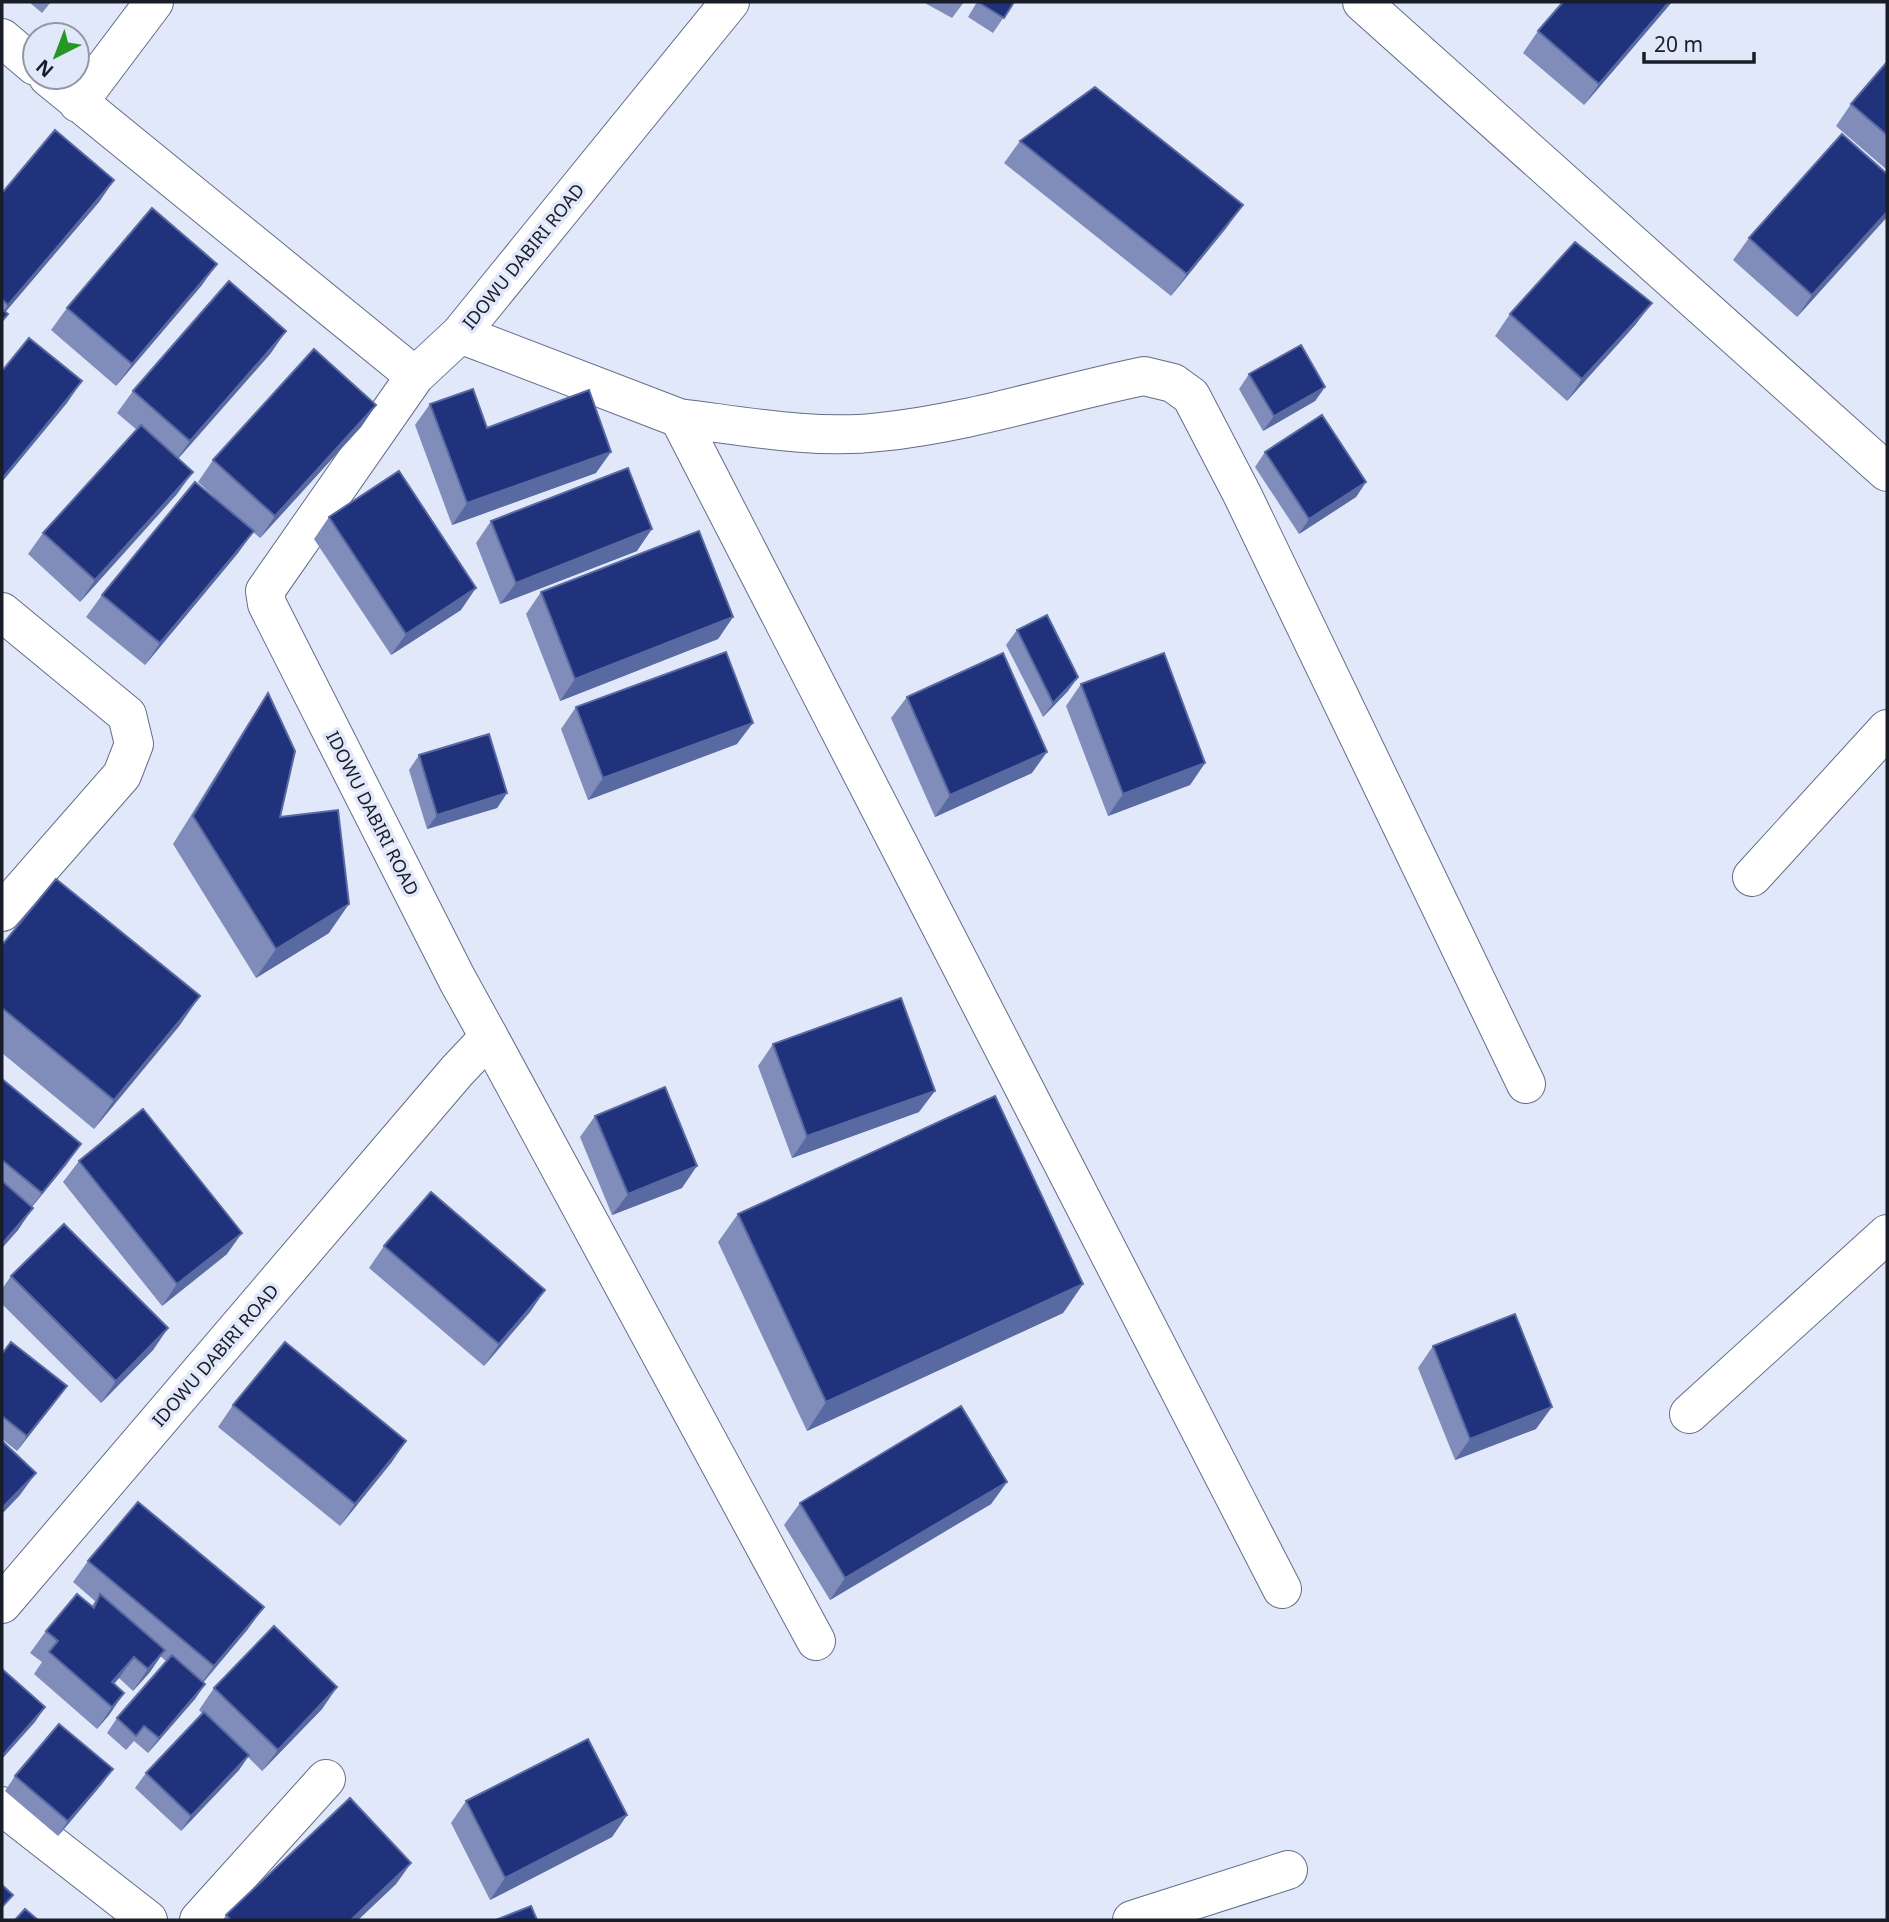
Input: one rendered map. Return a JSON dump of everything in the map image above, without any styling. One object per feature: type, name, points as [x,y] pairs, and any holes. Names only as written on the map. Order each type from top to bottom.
[{"type":"street","points":[[78,103],[154,2]]},
{"type":"street","name":"IDOWU DABIRI ROAD","points":[[2,1604],[457,1071],[489,1037],[267,604],[265,591],[415,376],[460,334],[730,2]]},
{"type":"street","points":[[1362,2],[1887,472]]},
{"type":"street","points":[[2,38],[21,54]]},
{"type":"street","points":[[64,91],[415,376]]},
{"type":"street","points":[[460,334],[679,418],[806,433],[877,433],[942,423],[1144,376],[1173,383],[1191,396],[1242,494],[1526,1084]]},
{"type":"street","points":[[679,418],[1282,1589]]},
{"type":"street","points":[[2,612],[127,715],[134,744],[122,775],[2,912]]},
{"type":"street","points":[[1752,877],[1887,729]]},
{"type":"street","points":[[489,1037],[816,1641]]},
{"type":"street","points":[[1689,1415],[1887,1234]]},
{"type":"street","points":[[199,1920],[326,1779]]},
{"type":"street","points":[[2,1806],[148,1920]]},
{"type":"street","points":[[1132,1920],[1288,1870]]},
{"type":"building","points":[[978,2],[1014,2],[1004,18]]},
{"type":"building","points":[[1563,2],[1669,2],[1599,84],[1538,31]]},
{"type":"building","points":[[1887,62],[1887,135],[1851,104]]},
{"type":"building","points":[[1095,87],[1243,205],[1187,274],[1020,141]]},
{"type":"building","points":[[55,130],[114,180],[8,305],[2,299],[2,193]]},
{"type":"building","points":[[1842,134],[1887,174],[1887,212],[1812,295],[1749,238]]},
{"type":"building","points":[[152,208],[217,264],[132,364],[67,308]]},
{"type":"building","points":[[1575,242],[1652,303],[1582,379],[1510,314]]},
{"type":"building","points":[[229,281],[286,331],[190,441],[133,391]]},
{"type":"building","points":[[2,309],[8,314],[2,321]]},
{"type":"building","points":[[29,338],[82,381],[2,479],[2,371]]},
{"type":"building","points":[[1301,345],[1325,387],[1274,416],[1249,374]]},
{"type":"building","points":[[314,349],[376,405],[275,516],[213,460]]},
{"type":"building","points":[[473,389],[487,428],[589,390],[611,452],[467,503],[430,404]]},
{"type":"building","points":[[1322,415],[1366,482],[1309,519],[1265,452]]},
{"type":"building","points":[[141,425],[193,472],[95,580],[43,533]]},
{"type":"building","points":[[628,468],[652,529],[516,583],[491,521]]},
{"type":"building","points":[[399,471],[476,588],[406,634],[329,517]]},
{"type":"building","points":[[195,482],[254,531],[160,643],[102,595]]},
{"type":"building","points":[[699,531],[733,617],[575,679],[541,592]]},
{"type":"building","points":[[1047,615],[1078,677],[1053,703],[1017,630]]},
{"type":"building","points":[[726,652],[753,723],[603,778],[576,707]]},
{"type":"building","points":[[1003,653],[1047,752],[950,795],[907,697]]},
{"type":"building","points":[[1164,653],[1205,763],[1123,794],[1081,684]]},
{"type":"building","points":[[268,693],[295,751],[280,817],[338,810],[349,904],[276,949],[193,816]]},
{"type":"building","points":[[489,734],[507,793],[437,815],[419,755]]},
{"type":"building","points":[[56,879],[200,996],[114,1100],[2,1008],[2,945]]},
{"type":"building","points":[[901,998],[935,1091],[807,1136],[773,1044]]},
{"type":"building","points":[[2,1079],[81,1144],[42,1193],[2,1160]]},
{"type":"building","points":[[665,1087],[697,1166],[628,1194],[595,1116]]},
{"type":"building","points":[[995,1096],[1083,1284],[826,1402],[738,1214]]},
{"type":"building","points":[[143,1109],[242,1233],[177,1284],[79,1161]]},
{"type":"building","points":[[2,1181],[33,1208],[2,1244]]},
{"type":"building","points":[[431,1192],[545,1290],[499,1344],[384,1246]]},
{"type":"building","points":[[64,1224],[168,1328],[116,1381],[11,1276]]},
{"type":"building","points":[[1515,1314],[1552,1407],[1470,1439],[1433,1346]]},
{"type":"building","points":[[11,1342],[67,1386],[27,1436],[2,1416],[2,1354]]},
{"type":"building","points":[[285,1342],[406,1441],[355,1504],[233,1405]]},
{"type":"building","points":[[961,1406],[1007,1482],[845,1578],[800,1503]]},
{"type":"building","points":[[2,1441],[36,1473],[2,1508]]},
{"type":"building","points":[[138,1502],[264,1607],[214,1666],[88,1561]]},
{"type":"building","points":[[77,1594],[94,1608],[100,1594],[165,1650],[148,1669],[134,1657],[112,1682],[124,1693],[112,1707],[49,1652],[58,1641],[46,1631]]},
{"type":"building","points":[[274,1626],[337,1687],[278,1750],[214,1688]]},
{"type":"building","points":[[172,1655],[205,1684],[159,1738],[144,1726],[136,1736],[117,1718]]},
{"type":"building","points":[[2,1669],[45,1707],[2,1756]]},
{"type":"building","points":[[204,1712],[249,1755],[191,1816],[146,1773]]},
{"type":"building","points":[[59,1724],[113,1769],[68,1821],[15,1776]]},
{"type":"building","points":[[588,1739],[627,1815],[505,1878],[466,1801]]},
{"type":"building","points":[[350,1798],[411,1863],[351,1920],[231,1920],[226,1915]]},
{"type":"building","points":[[2,1885],[13,1895],[2,1907]]},
{"type":"building","points":[[531,1906],[537,1920],[496,1920]]},
{"type":"building","points":[[25,1909],[38,1920],[15,1920]]}]
